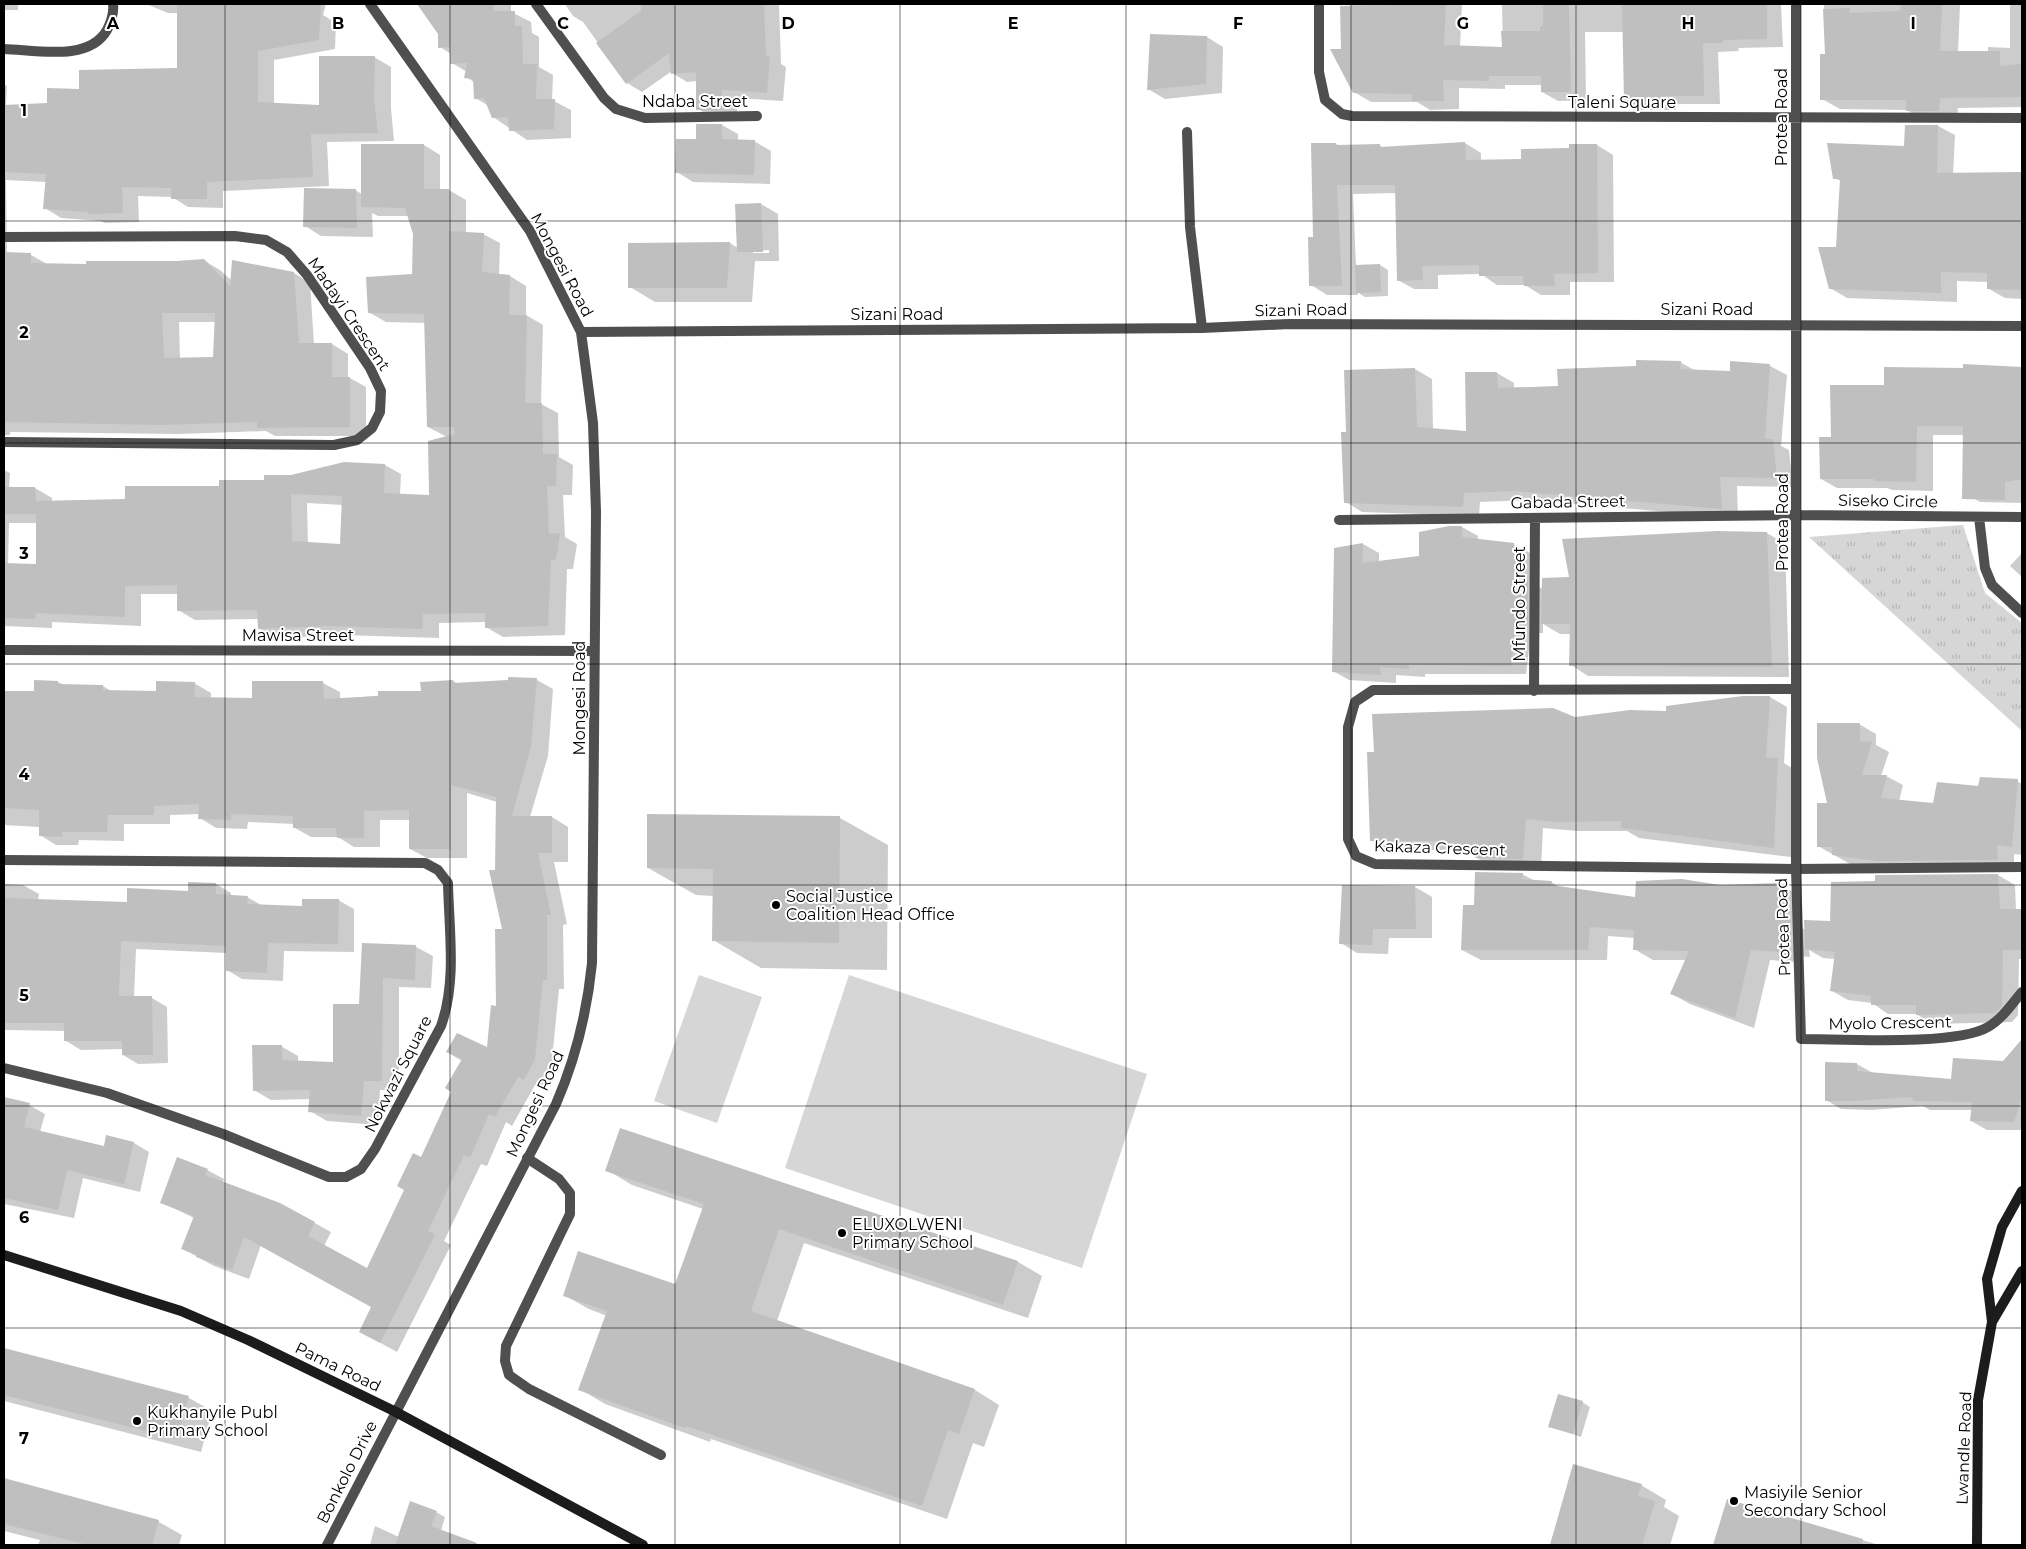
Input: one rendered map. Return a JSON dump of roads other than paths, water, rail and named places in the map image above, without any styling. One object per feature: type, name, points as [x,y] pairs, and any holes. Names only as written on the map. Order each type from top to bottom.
[{"type":"street","points":[[4,49],[77,52],[91,47],[103,37],[110,24],[113,4]]},
{"type":"street","name":"Mongesi Road","points":[[370,4],[530,231],[581,332],[593,423],[596,512],[593,651],[594,818],[592,963],[588,999],[580,1040],[569,1074],[527,1158],[394,1411]]},
{"type":"street","name":"Ndaba Street","points":[[536,4],[604,98],[616,109],[645,118],[757,116]]},
{"type":"street","name":"Taleni Square","points":[[1318,4],[1319,72],[1325,100],[1342,114],[1362,116],[2022,118]]},
{"type":"street","name":"Protea Road","points":[[1796,4],[1796,868],[1802,1039]]},
{"type":"street","points":[[1187,132],[1190,227],[1202,328]]},
{"type":"street","name":"Madayi Crescent","points":[[4,237],[236,236],[266,240],[287,252],[307,275],[370,368],[381,391],[380,412],[372,428],[357,440],[334,445],[4,442]]},
{"type":"street","name":"Sizani Road","points":[[581,332],[1202,328],[1289,324],[2022,326]]},
{"type":"street","name":"Siseko Circle","points":[[1797,515],[2022,517]]},
{"type":"street","name":"Gabada Street","points":[[1339,520],[1797,515]]},
{"type":"street","points":[[1979,517],[1983,538],[1985,568],[1992,585],[2022,613]]},
{"type":"street","name":"Mfundo Street","points":[[1534,691],[1535,518]]},
{"type":"street","name":"Mawisa Street","points":[[4,650],[593,651]]},
{"type":"street","name":"Kakaza Crescent","points":[[1796,689],[1373,690],[1355,702],[1348,727],[1348,839],[1356,856],[1375,864],[1796,868]]},
{"type":"street","name":"Nokwazi Square","points":[[4,860],[425,863],[438,870],[448,883],[451,986],[448,1007],[441,1026],[375,1149],[361,1169],[346,1177],[329,1177],[223,1134],[107,1093],[4,1068]]},
{"type":"street","points":[[1796,868],[2022,867]]},
{"type":"street","name":"Myolo Crescent","points":[[1802,1039],[1938,1038],[1965,1036],[1988,1028],[2022,992]]},
{"type":"street","points":[[527,1158],[559,1179],[565,1186],[570,1194],[570,1214],[506,1346],[505,1361],[509,1375],[529,1389],[661,1455]]},
{"type":"street","name":"Lwandle Road","points":[[1978,1545],[1978,1400],[1992,1322],[1987,1278],[2002,1227],[2022,1191]]},
{"type":"street","name":"Pama Road","points":[[4,1255],[181,1311],[248,1340],[394,1411],[643,1545]]},
{"type":"street","name":"Lwandle Road","points":[[1992,1322],[2022,1271]]},
{"type":"street","name":"Bonkolo Drive","points":[[327,1545],[394,1411]]},
{"type":"place","name":"Social Justice Coalition Head Office","points":[[776,905]]},
{"type":"place","name":"ELUXOLWENI Primary School","points":[[842,1233]]},
{"type":"place","name":"Kukhanyile Publ Primary School","points":[[137,1421]]},
{"type":"place","name":"Masiyile Senior Secondary School","points":[[1734,1501]]}]
